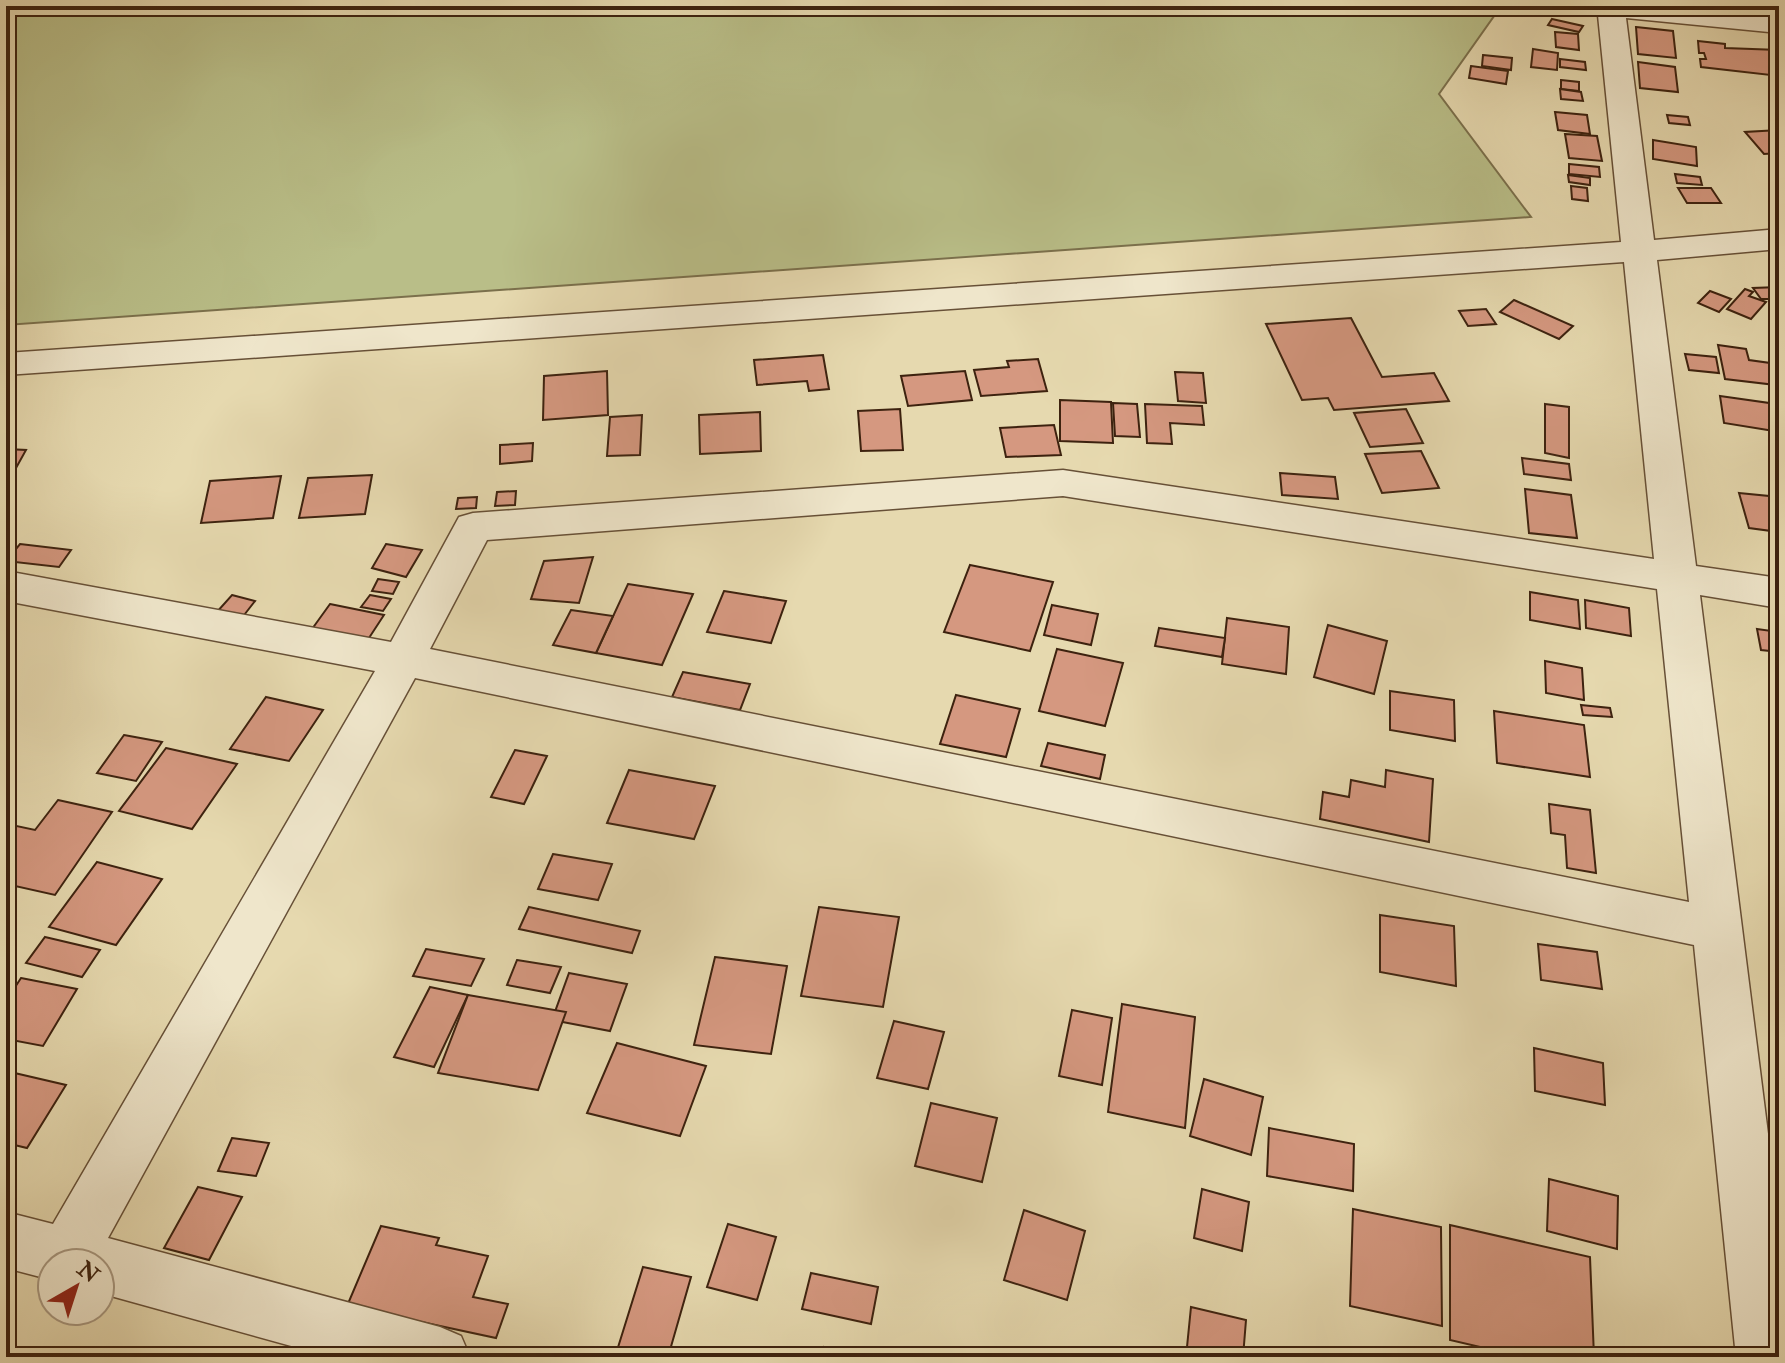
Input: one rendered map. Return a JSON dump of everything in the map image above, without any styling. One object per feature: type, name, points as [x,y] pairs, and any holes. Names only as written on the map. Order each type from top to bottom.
[{"type":"street","points":[[1766,1357],[1640,251],[1603,7],[1779,25]]},
{"type":"street","points":[[6,364],[1779,239]]},
{"type":"street","points":[[95,1247],[473,527],[1063,483],[1779,593]]},
{"type":"street","points":[[6,586],[403,660],[1717,929]]},
{"type":"street","points":[[6,1240],[36,1248]]},
{"type":"street","points":[[116,1269],[440,1357]]},
{"type":"green space","points":[[6,6],[1464,6],[1499,9],[1439,94],[1531,217],[6,325]]},
{"type":"building","points":[[1552,19],[1583,26],[1579,32],[1548,25]]},
{"type":"building","points":[[1636,27],[1673,31],[1676,58],[1638,54]]},
{"type":"building","points":[[1555,32],[1578,34],[1579,50],[1556,47]]},
{"type":"building","points":[[1698,41],[1725,44],[1725,48],[1779,50],[1779,76],[1701,67],[1700,59],[1706,59],[1704,53],[1699,53]]},
{"type":"building","points":[[1533,49],[1558,53],[1557,70],[1531,67]]},
{"type":"building","points":[[1483,55],[1512,58],[1511,70],[1482,66]]},
{"type":"building","points":[[1560,59],[1585,62],[1586,70],[1560,67]]},
{"type":"building","points":[[1638,62],[1675,67],[1678,92],[1640,88]]},
{"type":"building","points":[[1471,66],[1508,71],[1506,84],[1469,78]]},
{"type":"building","points":[[1561,80],[1579,82],[1579,91],[1561,89]]},
{"type":"building","points":[[1560,89],[1581,92],[1583,101],[1561,99]]},
{"type":"building","points":[[1555,112],[1587,115],[1590,134],[1558,130]]},
{"type":"building","points":[[1667,115],[1688,117],[1690,125],[1669,123]]},
{"type":"building","points":[[1779,130],[1779,153],[1764,154],[1745,132]]},
{"type":"building","points":[[1565,134],[1597,136],[1602,161],[1569,158]]},
{"type":"building","points":[[1653,140],[1696,147],[1697,166],[1653,159]]},
{"type":"building","points":[[1569,164],[1599,167],[1600,177],[1569,174]]},
{"type":"building","points":[[1675,174],[1700,177],[1702,185],[1677,183]]},
{"type":"building","points":[[1568,175],[1590,178],[1590,185],[1569,182]]},
{"type":"building","points":[[1571,186],[1587,188],[1588,201],[1572,199]]},
{"type":"building","points":[[1678,188],[1711,188],[1721,203],[1687,203]]},
{"type":"building","points":[[1779,287],[1779,299],[1761,299],[1753,288]]},
{"type":"building","points":[[1745,289],[1753,292],[1749,296],[1766,302],[1751,319],[1727,309]]},
{"type":"building","points":[[1710,291],[1731,299],[1719,312],[1698,303]]},
{"type":"building","points":[[1514,300],[1573,326],[1559,339],[1500,312]]},
{"type":"building","points":[[1486,309],[1496,324],[1468,326],[1459,311]]},
{"type":"building","points":[[1351,318],[1382,377],[1434,373],[1449,401],[1334,410],[1328,398],[1302,400],[1266,324]]},
{"type":"building","points":[[1718,345],[1746,349],[1749,360],[1770,363],[1776,385],[1725,379]]},
{"type":"building","points":[[1685,354],[1716,357],[1719,373],[1689,370]]},
{"type":"building","points":[[823,355],[829,389],[809,391],[807,381],[757,385],[754,360]]},
{"type":"building","points":[[1038,359],[1047,391],[981,396],[974,370],[1009,367],[1007,361]]},
{"type":"building","points":[[607,371],[608,415],[543,420],[544,376]]},
{"type":"building","points":[[965,371],[972,400],[908,406],[901,376]]},
{"type":"building","points":[[1175,372],[1203,373],[1206,403],[1178,401]]},
{"type":"building","points":[[1720,396],[1769,403],[1774,431],[1724,423]]},
{"type":"building","points":[[1060,400],[1111,402],[1113,443],[1060,441]]},
{"type":"building","points":[[1113,403],[1137,404],[1140,437],[1115,436]]},
{"type":"building","points":[[1145,404],[1202,406],[1204,425],[1170,423],[1172,444],[1147,443]]},
{"type":"building","points":[[1545,404],[1569,407],[1569,458],[1545,453]]},
{"type":"building","points":[[900,409],[903,450],[861,451],[858,411]]},
{"type":"building","points":[[1406,409],[1423,443],[1370,447],[1354,413]]},
{"type":"building","points":[[760,412],[761,451],[700,454],[699,415]]},
{"type":"building","points":[[642,415],[640,455],[607,456],[610,417]]},
{"type":"building","points":[[1054,425],[1061,455],[1006,457],[1000,428]]},
{"type":"building","points":[[533,443],[532,461],[500,464],[500,445]]},
{"type":"building","points":[[6,449],[26,450],[16,468],[6,468]]},
{"type":"building","points":[[1421,451],[1439,488],[1382,493],[1365,454]]},
{"type":"building","points":[[1522,458],[1569,464],[1571,480],[1524,474]]},
{"type":"building","points":[[1280,473],[1335,477],[1338,499],[1282,495]]},
{"type":"building","points":[[372,475],[365,514],[299,518],[308,478]]},
{"type":"building","points":[[281,476],[273,518],[201,523],[210,481]]},
{"type":"building","points":[[1525,489],[1571,495],[1577,538],[1529,533]]},
{"type":"building","points":[[516,491],[515,505],[495,506],[497,492]]},
{"type":"building","points":[[1739,493],[1779,497],[1779,532],[1749,528]]},
{"type":"building","points":[[477,497],[476,508],[456,509],[458,498]]},
{"type":"building","points":[[20,544],[71,550],[59,567],[6,561]]},
{"type":"building","points":[[386,544],[422,550],[406,577],[372,568]]},
{"type":"building","points":[[593,557],[579,603],[531,599],[544,561]]},
{"type":"building","points":[[970,565],[1053,582],[1030,651],[944,632]]},
{"type":"building","points":[[378,579],[399,582],[393,594],[372,591]]},
{"type":"building","points":[[628,584],[693,594],[662,665],[596,653]]},
{"type":"building","points":[[724,591],[786,601],[771,643],[707,632]]},
{"type":"building","points":[[1530,592],[1578,600],[1580,629],[1530,620]]},
{"type":"building","points":[[232,595],[255,601],[241,619],[216,613]]},
{"type":"building","points":[[370,595],[391,599],[383,611],[361,607]]},
{"type":"building","points":[[1585,600],[1629,608],[1631,636],[1586,628]]},
{"type":"building","points":[[330,604],[384,615],[367,641],[312,629]]},
{"type":"building","points":[[1052,605],[1098,614],[1091,645],[1044,635]]},
{"type":"building","points":[[571,610],[613,616],[596,653],[553,645]]},
{"type":"building","points":[[1227,618],[1289,627],[1286,674],[1222,664]]},
{"type":"building","points":[[1328,625],[1387,641],[1374,694],[1314,677]]},
{"type":"building","points":[[1159,628],[1225,638],[1222,657],[1155,646]]},
{"type":"building","points":[[1757,629],[1779,632],[1779,652],[1761,650]]},
{"type":"building","points":[[1057,649],[1123,663],[1105,726],[1039,711]]},
{"type":"building","points":[[1545,661],[1582,668],[1584,700],[1546,693]]},
{"type":"building","points":[[683,672],[750,684],[740,710],[672,697]]},
{"type":"building","points":[[1390,691],[1454,700],[1455,741],[1390,730]]},
{"type":"building","points":[[956,695],[1020,709],[1006,757],[940,744]]},
{"type":"building","points":[[266,697],[323,710],[289,761],[230,749]]},
{"type":"building","points":[[1581,705],[1610,708],[1612,717],[1583,715]]},
{"type":"building","points":[[1494,711],[1584,725],[1590,777],[1497,763]]},
{"type":"building","points":[[124,735],[162,742],[136,781],[97,773]]},
{"type":"building","points":[[1048,743],[1105,755],[1100,779],[1041,766]]},
{"type":"building","points":[[166,748],[237,764],[192,829],[119,811]]},
{"type":"building","points":[[515,750],[547,756],[524,804],[491,797]]},
{"type":"building","points":[[629,770],[715,786],[694,839],[607,823]]},
{"type":"building","points":[[1386,770],[1433,779],[1429,842],[1320,819],[1323,792],[1349,797],[1351,780],[1385,787]]},
{"type":"building","points":[[58,800],[112,812],[55,895],[6,884],[6,871],[13,861],[6,859],[6,833],[12,825],[35,830]]},
{"type":"building","points":[[1549,804],[1590,810],[1596,873],[1567,868],[1565,835],[1551,833]]},
{"type":"building","points":[[553,854],[612,864],[598,900],[538,889]]},
{"type":"building","points":[[97,862],[162,879],[116,945],[49,927]]},
{"type":"building","points":[[529,907],[640,931],[632,953],[519,929]]},
{"type":"building","points":[[819,907],[899,917],[883,1007],[801,996]]},
{"type":"building","points":[[1380,915],[1454,926],[1456,986],[1380,972]]},
{"type":"building","points":[[45,937],[100,950],[82,977],[26,963]]},
{"type":"building","points":[[1538,944],[1597,952],[1602,989],[1541,980]]},
{"type":"building","points":[[426,949],[484,959],[471,986],[413,976]]},
{"type":"building","points":[[715,957],[787,966],[771,1054],[694,1045]]},
{"type":"building","points":[[517,960],[561,967],[550,993],[507,985]]},
{"type":"building","points":[[569,973],[627,984],[610,1031],[552,1020]]},
{"type":"building","points":[[21,978],[77,989],[43,1046],[6,1039],[6,1001]]},
{"type":"building","points":[[430,987],[468,995],[434,1067],[394,1057]]},
{"type":"building","points":[[468,995],[566,1012],[538,1090],[438,1073]]},
{"type":"building","points":[[1122,1004],[1195,1017],[1185,1128],[1108,1112]]},
{"type":"building","points":[[1072,1010],[1112,1018],[1102,1085],[1059,1076]]},
{"type":"building","points":[[894,1021],[944,1032],[928,1089],[877,1078]]},
{"type":"building","points":[[617,1043],[706,1066],[680,1136],[587,1113]]},
{"type":"building","points":[[1534,1048],[1603,1063],[1605,1105],[1535,1091]]},
{"type":"building","points":[[6,1071],[66,1085],[27,1148],[6,1143]]},
{"type":"building","points":[[1204,1079],[1263,1097],[1251,1155],[1190,1136]]},
{"type":"building","points":[[931,1103],[997,1118],[982,1182],[915,1166]]},
{"type":"building","points":[[1269,1128],[1354,1144],[1353,1191],[1267,1176]]},
{"type":"building","points":[[232,1138],[269,1143],[256,1176],[218,1171]]},
{"type":"building","points":[[1549,1179],[1618,1196],[1617,1249],[1547,1231]]},
{"type":"building","points":[[198,1187],[242,1197],[209,1260],[164,1248]]},
{"type":"building","points":[[1202,1189],[1249,1202],[1242,1251],[1194,1238]]},
{"type":"building","points":[[1353,1209],[1441,1227],[1442,1326],[1350,1306]]},
{"type":"building","points":[[1024,1210],[1085,1231],[1067,1300],[1004,1280]]},
{"type":"building","points":[[728,1224],[776,1237],[757,1300],[707,1287]]},
{"type":"building","points":[[1450,1225],[1590,1257],[1594,1357],[1523,1357],[1450,1340]]},
{"type":"building","points":[[381,1226],[439,1238],[436,1245],[488,1256],[473,1297],[508,1304],[496,1338],[347,1306]]},
{"type":"building","points":[[643,1267],[691,1277],[668,1357],[615,1357]]},
{"type":"building","points":[[811,1273],[878,1287],[871,1324],[802,1309]]},
{"type":"building","points":[[1191,1307],[1246,1320],[1243,1357],[1186,1357]]},
{"type":"building","points":[[824,1347],[863,1357],[821,1357]]}]
